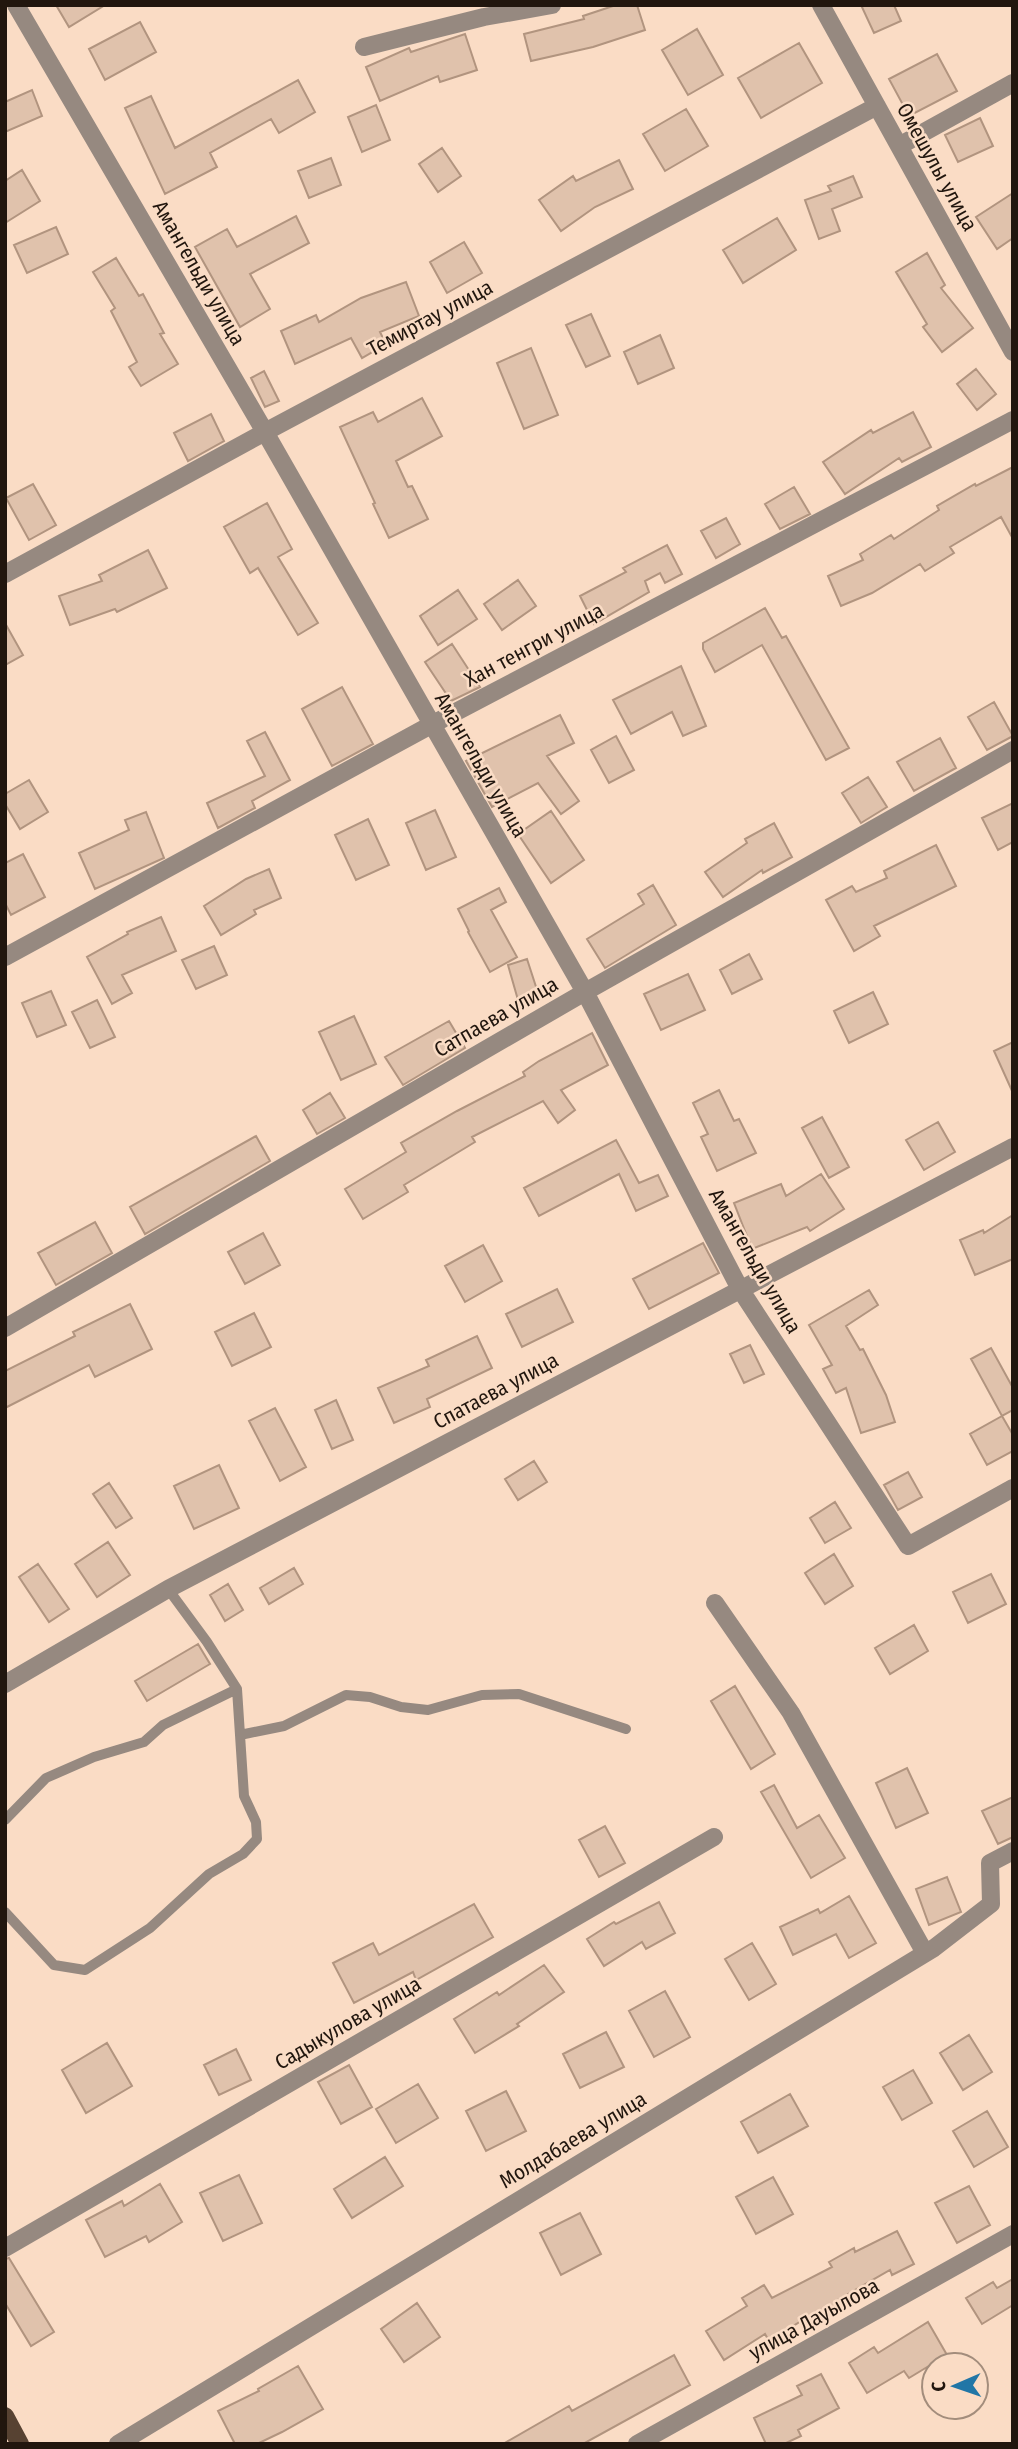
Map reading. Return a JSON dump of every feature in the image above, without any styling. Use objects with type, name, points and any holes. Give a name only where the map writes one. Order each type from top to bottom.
[{"type":"main road","points":[[5,2416],[20,2444]]},
{"type":"street","name":"Амангельди улица","points":[[16,5],[265,432],[585,992],[740,1289],[908,1546],[1013,1488]]},
{"type":"street","points":[[364,47],[484,18],[552,5]]},
{"type":"street","name":"Омешулы улица","points":[[821,5],[1013,352]]},
{"type":"street","points":[[899,146],[1013,83]]},
{"type":"street","name":"Темиртау улица","points":[[5,573],[877,106]]},
{"type":"street","name":"Хан тенгри улица","points":[[5,957],[431,725],[1013,420]]},
{"type":"street","name":"Сатпаева улица","points":[[5,1328],[585,992],[1013,750]]},
{"type":"street","name":"Спатаева улица","points":[[5,1684],[168,1589],[1013,1147]]},
{"type":"street","points":[[715,1604],[791,1713],[925,1953]]},
{"type":"street","name":"Садыкулова улица","points":[[5,2248],[714,1837]]},
{"type":"street","name":"Молдабаева улица","points":[[118,2444],[925,1953],[991,1904],[990,1863],[1013,1851]]},
{"type":"street","name":"улица Дауылова","points":[[637,2444],[1013,2234]]},
{"type":"lane","points":[[5,1912],[54,1965],[85,1970],[150,1928],[209,1874],[243,1854],[257,1839],[256,1822],[244,1796],[237,1689],[168,1589]]},
{"type":"lane","points":[[5,1820],[46,1778],[94,1757],[144,1742],[163,1725],[237,1689]]},
{"type":"lane","points":[[240,1735],[284,1726],[346,1695],[370,1696],[401,1707],[429,1710],[482,1695],[519,1694],[626,1729]]},
{"type":"building","points":[[56,5],[105,5],[69,27]]},
{"type":"building","points":[[616,5],[637,5],[645,30],[593,47],[531,61],[524,34],[584,19],[583,16]]},
{"type":"building","points":[[861,5],[894,5],[901,21],[874,33]]},
{"type":"building","points":[[140,22],[156,52],[105,80],[89,49]]},
{"type":"building","points":[[697,29],[723,75],[688,95],[662,50]]},
{"type":"building","points":[[465,34],[477,70],[440,82],[438,76],[380,101],[366,67],[409,48],[411,52]]},
{"type":"building","points":[[799,43],[822,83],[761,118],[738,78]]},
{"type":"building","points":[[937,54],[957,91],[909,116],[889,79]]},
{"type":"building","points":[[298,80],[315,112],[279,133],[271,119],[210,153],[217,167],[165,194],[125,108],[151,96],[175,148]]},
{"type":"building","points":[[32,90],[42,116],[5,132],[5,102]]},
{"type":"building","points":[[376,105],[390,140],[362,152],[348,117]]},
{"type":"building","points":[[686,109],[708,146],[665,171],[643,134]]},
{"type":"building","points":[[980,118],[993,146],[958,162],[945,135]]},
{"type":"building","points":[[442,148],[461,176],[438,192],[419,164]]},
{"type":"building","points":[[331,158],[341,185],[309,198],[298,171]]},
{"type":"building","points":[[619,160],[633,189],[595,207],[561,231],[539,200],[573,176],[576,181]]},
{"type":"building","points":[[22,170],[40,201],[5,223],[5,181]]},
{"type":"building","points":[[853,176],[862,197],[832,209],[840,231],[819,239],[805,200],[831,191],[828,186]]},
{"type":"building","points":[[1013,193],[1013,238],[997,249],[976,217]]},
{"type":"building","points":[[296,216],[309,243],[250,274],[270,309],[240,327],[195,247],[227,229],[237,247]]},
{"type":"building","points":[[777,218],[796,250],[743,283],[723,250]]},
{"type":"building","points":[[56,227],[68,254],[27,273],[14,245]]},
{"type":"building","points":[[464,242],[482,273],[447,293],[430,262]]},
{"type":"building","points":[[927,253],[945,285],[941,288],[973,328],[942,352],[923,327],[927,324],[896,272]]},
{"type":"building","points":[[116,258],[139,296],[143,294],[164,333],[160,334],[178,364],[141,386],[129,367],[137,362],[111,311],[115,308],[93,272]]},
{"type":"building","points":[[406,282],[419,316],[380,332],[386,344],[362,358],[351,338],[295,364],[281,331],[316,315],[319,322],[361,298]]},
{"type":"building","points":[[591,314],[610,356],[586,367],[566,325]]},
{"type":"building","points":[[660,335],[674,368],[638,384],[624,352]]},
{"type":"building","points":[[531,348],[558,415],[524,429],[497,363]]},
{"type":"building","points":[[976,369],[996,394],[977,410],[957,384]]},
{"type":"building","points":[[264,371],[279,401],[265,407],[251,378]]},
{"type":"building","points":[[422,398],[442,436],[396,461],[428,519],[389,538],[340,427],[373,412],[378,422]]},
{"type":"building","points":[[913,412],[931,447],[902,462],[899,458],[845,494],[823,462],[871,430],[873,433]]},
{"type":"building","points":[[211,414],[224,441],[188,461],[174,433]]},
{"type":"building","points":[[1013,467],[1013,539],[1001,517],[950,547],[954,553],[925,571],[920,564],[872,593],[841,606],[828,576],[863,560],[860,554],[891,535],[894,539],[939,510],[937,506],[975,484],[976,486]]},
{"type":"building","points":[[33,484],[56,525],[29,540],[6,498]]},
{"type":"building","points":[[794,487],[810,514],[780,529],[765,504]]},
{"type":"building","points":[[267,503],[292,549],[278,557],[318,623],[298,635],[258,568],[250,573],[224,527]]},
{"type":"building","points":[[726,518],[740,544],[716,558],[701,531]]},
{"type":"building","points":[[667,545],[682,574],[665,583],[660,573],[645,581],[649,592],[594,624],[580,596],[626,572],[623,568]]},
{"type":"building","points":[[148,550],[167,588],[117,612],[115,609],[70,625],[59,596],[102,581],[99,575]]},
{"type":"building","points":[[518,580],[536,606],[502,630],[484,604]]},
{"type":"building","points":[[458,590],[477,619],[438,645],[420,616]]},
{"type":"building","points":[[765,608],[782,638],[786,636],[849,748],[826,760],[762,645],[715,672],[703,649],[703,643]]},
{"type":"building","points":[[5,623],[23,655],[5,665]]},
{"type":"building","points":[[452,644],[480,687],[451,701],[425,662]]},
{"type":"building","points":[[681,666],[706,726],[683,736],[672,712],[631,734],[613,700]]},
{"type":"building","points":[[342,687],[373,744],[332,766],[302,709]]},
{"type":"building","points":[[994,702],[1013,736],[987,750],[968,717]]},
{"type":"building","points":[[560,715],[574,743],[547,756],[579,801],[561,814],[538,783],[492,807],[466,761]]},
{"type":"building","points":[[265,732],[290,780],[252,801],[255,808],[218,828],[207,803],[265,776],[247,741]]},
{"type":"building","points":[[616,736],[634,770],[609,783],[591,750]]},
{"type":"building","points":[[940,738],[956,768],[914,791],[897,762]]},
{"type":"building","points":[[868,777],[887,807],[861,823],[842,793]]},
{"type":"building","points":[[29,780],[48,812],[20,829],[5,804],[5,794]]},
{"type":"building","points":[[1013,803],[1013,842],[998,850],[982,818]]},
{"type":"building","points":[[435,810],[456,857],[426,870],[406,823]]},
{"type":"building","points":[[551,811],[584,860],[551,883],[518,834]]},
{"type":"building","points":[[146,812],[164,858],[95,889],[79,853],[129,830],[125,820]]},
{"type":"building","points":[[368,819],[389,865],[356,880],[335,835]]},
{"type":"building","points":[[774,823],[792,857],[763,873],[762,870],[723,897],[705,872],[747,843],[745,839]]},
{"type":"building","points":[[936,845],[956,886],[874,926],[880,936],[854,951],[826,900],[852,886],[856,892],[887,878],[884,871]]},
{"type":"building","points":[[23,854],[45,897],[11,915],[5,903],[5,863]]},
{"type":"building","points":[[269,869],[281,898],[254,910],[256,914],[221,935],[204,906],[246,879]]},
{"type":"building","points":[[653,885],[676,925],[605,968],[587,939],[644,904],[638,894]]},
{"type":"building","points":[[499,888],[506,902],[491,910],[517,957],[490,972],[458,909]]},
{"type":"building","points":[[161,917],[176,951],[122,975],[132,993],[112,1004],[87,957],[128,934],[127,932]]},
{"type":"building","points":[[214,946],[227,975],[196,989],[182,960]]},
{"type":"building","points":[[749,954],[762,979],[732,994],[720,970]]},
{"type":"building","points":[[527,959],[538,993],[518,1000],[508,965]]},
{"type":"building","points":[[688,974],[705,1010],[661,1030],[644,994]]},
{"type":"building","points":[[51,991],[66,1025],[37,1037],[22,1003]]},
{"type":"building","points":[[873,992],[888,1024],[849,1043],[834,1011]]},
{"type":"building","points":[[97,1000],[115,1037],[90,1048],[72,1012]]},
{"type":"building","points":[[354,1016],[376,1064],[341,1080],[319,1032]]},
{"type":"building","points":[[449,1021],[465,1048],[403,1085],[385,1057]]},
{"type":"building","points":[[592,1033],[608,1065],[561,1090],[575,1110],[558,1123],[543,1101],[472,1137],[475,1142],[404,1185],[408,1192],[363,1219],[345,1189],[406,1152],[401,1143],[525,1076],[523,1072],[539,1061]]},
{"type":"building","points":[[1013,1042],[1013,1093],[994,1051]]},
{"type":"building","points":[[719,1090],[734,1121],[739,1119],[756,1153],[717,1171],[701,1137],[708,1134],[693,1103]]},
{"type":"building","points":[[330,1093],[345,1118],[317,1134],[303,1110]]},
{"type":"building","points":[[822,1117],[849,1167],[829,1178],[802,1128]]},
{"type":"building","points":[[938,1122],[955,1152],[924,1170],[906,1140]]},
{"type":"building","points":[[256,1136],[270,1161],[145,1234],[130,1207]]},
{"type":"building","points":[[616,1140],[639,1183],[658,1175],[668,1196],[636,1211],[619,1174],[539,1216],[524,1188]]},
{"type":"building","points":[[821,1174],[844,1209],[810,1231],[807,1227],[752,1249],[734,1203],[781,1184],[786,1196]]},
{"type":"building","points":[[1013,1215],[1013,1259],[975,1275],[960,1240],[983,1230],[984,1233]]},
{"type":"building","points":[[95,1222],[112,1253],[56,1285],[38,1253]]},
{"type":"building","points":[[263,1233],[280,1265],[245,1284],[228,1252]]},
{"type":"building","points":[[703,1243],[719,1273],[649,1309],[633,1279]]},
{"type":"building","points":[[483,1245],[502,1281],[465,1302],[445,1266]]},
{"type":"building","points":[[557,1289],[573,1322],[522,1347],[506,1314]]},
{"type":"building","points":[[869,1290],[878,1305],[846,1326],[860,1350],[863,1349],[886,1395],[895,1422],[861,1433],[846,1388],[836,1393],[823,1369],[832,1365],[809,1325]]},
{"type":"building","points":[[130,1304],[152,1349],[95,1377],[89,1365],[5,1408],[5,1371],[75,1336],[73,1332]]},
{"type":"building","points":[[254,1313],[271,1347],[232,1366],[215,1332]]},
{"type":"building","points":[[477,1336],[492,1368],[427,1399],[430,1407],[394,1423],[378,1388],[429,1366],[426,1360]]},
{"type":"building","points":[[750,1345],[764,1374],[744,1383],[730,1354]]},
{"type":"building","points":[[991,1348],[1013,1388],[1013,1410],[1002,1416],[971,1359]]},
{"type":"building","points":[[336,1400],[353,1440],[332,1449],[315,1410]]},
{"type":"building","points":[[275,1408],[306,1467],[280,1481],[249,1421]]},
{"type":"building","points":[[1002,1416],[1013,1435],[1013,1451],[987,1465],[970,1434]]},
{"type":"building","points":[[534,1461],[547,1482],[518,1500],[505,1479]]},
{"type":"building","points":[[219,1465],[239,1508],[194,1529],[174,1486]]},
{"type":"building","points":[[908,1472],[922,1497],[898,1510],[884,1485]]},
{"type":"building","points":[[109,1483],[132,1518],[116,1528],[93,1494]]},
{"type":"building","points":[[835,1502],[851,1528],[825,1543],[810,1518]]},
{"type":"building","points":[[108,1542],[130,1575],[97,1597],[75,1564]]},
{"type":"building","points":[[834,1554],[853,1586],[825,1604],[805,1573]]},
{"type":"building","points":[[38,1564],[69,1609],[49,1622],[19,1577]]},
{"type":"building","points":[[294,1568],[303,1584],[269,1604],[260,1588]]},
{"type":"building","points":[[991,1574],[1006,1604],[968,1623],[953,1592]]},
{"type":"building","points":[[228,1584],[243,1610],[225,1621],[210,1595]]},
{"type":"building","points":[[914,1625],[928,1651],[890,1674],[875,1648]]},
{"type":"building","points":[[198,1644],[210,1664],[147,1701],[135,1681]]},
{"type":"building","points":[[735,1686],[775,1754],[751,1769],[711,1701]]},
{"type":"building","points":[[907,1768],[928,1813],[896,1828],[876,1783]]},
{"type":"building","points":[[774,1785],[797,1828],[819,1815],[845,1858],[811,1878],[761,1792]]},
{"type":"building","points":[[1013,1797],[1013,1837],[998,1844],[982,1811]]},
{"type":"building","points":[[605,1826],[625,1863],[599,1877],[579,1840]]},
{"type":"building","points":[[947,1877],[961,1912],[929,1925],[916,1889]]},
{"type":"building","points":[[849,1896],[876,1943],[849,1958],[836,1934],[793,1955],[780,1927],[818,1909],[820,1913]]},
{"type":"building","points":[[659,1902],[675,1933],[646,1949],[642,1942],[604,1966],[587,1939],[614,1922],[616,1924]]},
{"type":"building","points":[[474,1904],[493,1937],[416,1980],[413,1972],[354,2003],[333,1963],[373,1943],[379,1955]]},
{"type":"building","points":[[752,1943],[776,1984],[749,2000],[725,1959]]},
{"type":"building","points":[[544,1965],[564,1992],[517,2024],[519,2026],[475,2053],[454,2019],[497,1992],[499,1995]]},
{"type":"building","points":[[665,1991],[690,2037],[654,2057],[629,2011]]},
{"type":"building","points":[[606,2032],[624,2067],[580,2088],[563,2054]]},
{"type":"building","points":[[969,2035],[992,2072],[963,2090],[940,2053]]},
{"type":"building","points":[[107,2043],[132,2086],[86,2113],[62,2070]]},
{"type":"building","points":[[236,2049],[251,2080],[219,2095],[204,2065]]},
{"type":"building","points":[[349,2065],[372,2107],[341,2124],[318,2082]]},
{"type":"building","points":[[913,2070],[932,2103],[902,2120],[883,2087]]},
{"type":"building","points":[[418,2084],[438,2118],[396,2143],[376,2109]]},
{"type":"building","points":[[506,2091],[526,2131],[486,2151],[466,2111]]},
{"type":"building","points":[[790,2094],[808,2126],[758,2153],[741,2122]]},
{"type":"building","points":[[987,2111],[1008,2147],[974,2167],[953,2131]]},
{"type":"building","points":[[385,2157],[403,2186],[352,2218],[334,2189]]},
{"type":"building","points":[[239,2175],[262,2223],[223,2241],[200,2193]]},
{"type":"building","points":[[773,2177],[793,2214],[756,2234],[736,2197]]},
{"type":"building","points":[[160,2184],[182,2222],[149,2242],[146,2236],[105,2257],[86,2220],[122,2201],[124,2206]]},
{"type":"building","points":[[969,2186],[990,2225],[957,2243],[935,2203]]},
{"type":"building","points":[[580,2213],[601,2254],[561,2275],[540,2233]]},
{"type":"building","points":[[897,2231],[914,2264],[892,2275],[890,2270],[834,2302],[837,2307],[808,2322],[806,2318],[769,2341],[765,2334],[724,2360],[706,2331],[747,2306],[742,2298],[764,2285],[772,2298],[832,2267],[829,2262],[854,2248],[855,2252]]},
{"type":"building","points":[[9,2258],[54,2332],[31,2346],[5,2303],[5,2259]]},
{"type":"building","points":[[1013,2279],[1013,2305],[982,2324],[966,2298],[993,2282],[997,2288]]},
{"type":"building","points":[[417,2303],[440,2337],[404,2362],[381,2329]]},
{"type":"building","points":[[928,2322],[945,2351],[920,2351],[920,2371],[909,2378],[904,2371],[867,2393],[849,2363],[874,2347],[878,2353]]},
{"type":"building","points":[[674,2355],[690,2385],[583,2444],[503,2444],[569,2406],[572,2411]]},
{"type":"building","points":[[298,2366],[323,2409],[257,2444],[235,2444],[218,2411],[259,2391],[258,2389]]},
{"type":"building","points":[[821,2374],[839,2408],[798,2430],[801,2436],[784,2444],[766,2444],[754,2418],[802,2395],[797,2386]]}]
